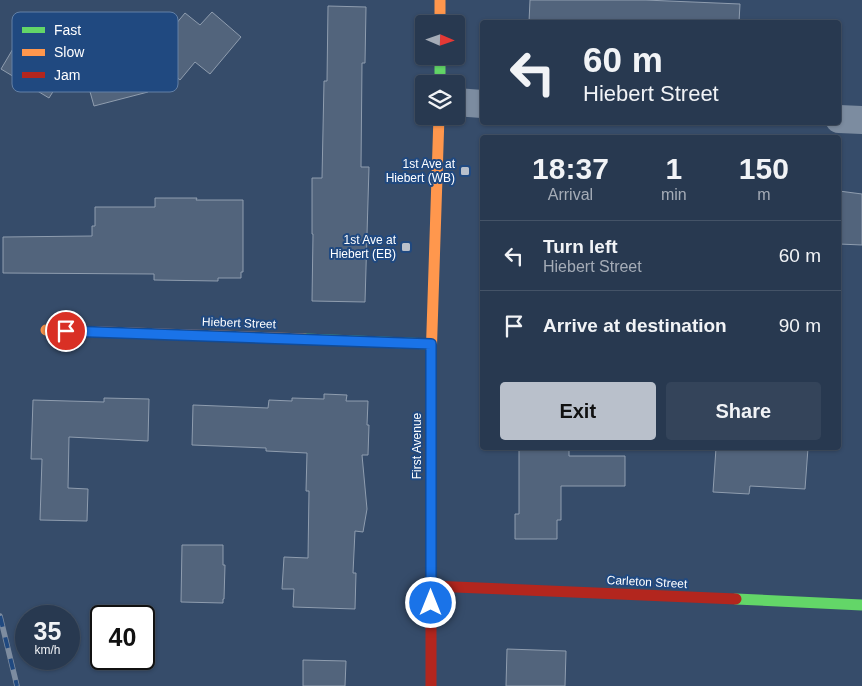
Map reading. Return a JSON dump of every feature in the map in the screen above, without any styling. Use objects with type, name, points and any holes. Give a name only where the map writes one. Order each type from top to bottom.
[{"type":"street","points":[[440,0],[440,15]]},
{"type":"street","points":[[465,103],[480,104]]},
{"type":"street","points":[[841,119],[862,120]]},
{"type":"street","name":"First Avenue","points":[[431,686],[431,344],[439,125]]},
{"type":"street","name":"Hiebert Street","points":[[46,330],[431,344]]},
{"type":"street","name":"Carleton Street","points":[[431,586],[862,605]]},
{"type":"building","points":[[530,0],[645,0],[740,4],[739,20],[529,20]]},
{"type":"building","points":[[328,6],[366,7],[365,63],[362,63],[361,167],[369,167],[365,302],[312,301],[312,178],[322,178],[324,81],[327,81]]},
{"type":"building","points":[[212,12],[241,37],[210,74],[195,62],[180,80],[178,78],[178,21],[185,13],[200,25]]},
{"type":"building","points":[[12,50],[12,76],[1,69]]},
{"type":"building","points":[[39,92],[53,92],[49,98]]},
{"type":"building","points":[[90,92],[148,92],[94,106]]},
{"type":"building","points":[[841,191],[862,194],[862,245],[841,244]]},
{"type":"building","points":[[155,198],[243,200],[243,272],[241,272],[241,278],[218,278],[218,281],[154,280],[154,274],[3,273],[3,237],[92,236],[92,226],[95,226],[95,207],[155,207]]},
{"type":"building","points":[[324,394],[347,395],[346,401],[368,401],[368,455],[362,455],[367,509],[363,532],[355,531],[353,573],[356,573],[355,609],[293,607],[294,589],[282,589],[284,557],[308,558],[309,491],[306,491],[307,453],[266,451],[266,448],[192,445],[193,405],[268,408],[269,400],[292,401],[292,398],[324,399]]},
{"type":"building","points":[[104,398],[149,399],[148,441],[69,437],[68,488],[88,489],[87,521],[40,520],[42,459],[31,459],[33,400],[104,402]]},
{"type":"building","points":[[519,450],[569,450],[569,456],[625,456],[625,486],[561,486],[561,520],[557,520],[557,539],[515,539],[515,514],[519,514]]},
{"type":"building","points":[[716,450],[808,450],[805,489],[750,486],[749,494],[713,492]]},
{"type":"building","points":[[182,545],[223,545],[223,565],[225,565],[223,603],[181,602]]},
{"type":"building","points":[[507,649],[566,651],[565,686],[506,686]]},
{"type":"building","points":[[303,660],[346,661],[345,686],[303,686]]},
{"type":"railway","points":[[0,616],[17,686]]},
{"type":"traffic: fast","points":[[440,65],[440,75]]},
{"type":"traffic: fast","points":[[305,339],[431,344]]},
{"type":"traffic: fast","points":[[736,599],[862,605]]},
{"type":"traffic: slow","points":[[440,0],[440,15]]},
{"type":"traffic: slow","points":[[431,361],[439,125]]},
{"type":"traffic: slow","points":[[46,330],[305,339]]},
{"type":"traffic: jam","points":[[431,361],[431,686]]},
{"type":"traffic: jam","points":[[431,586],[736,599]]},
{"type":"place","name":"1st Ave at Hiebert (WB)","points":[[465,171]]},
{"type":"place","name":"1st Ave at Hiebert (EB)","points":[[406,247]]},
{"type":"route","points":[[66,331],[431,344],[431,603]]}]
